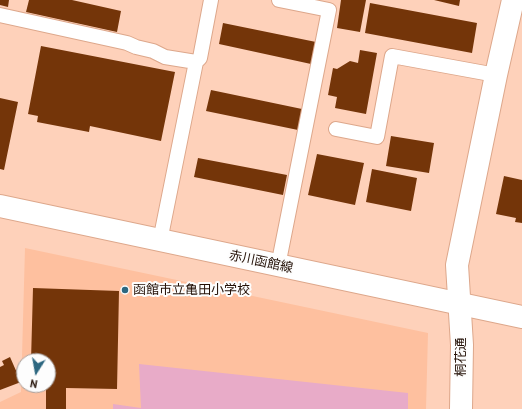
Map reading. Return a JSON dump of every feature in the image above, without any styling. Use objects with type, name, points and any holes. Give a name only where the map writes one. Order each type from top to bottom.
[{"type":"main road","name":"桐花通","points":[[461,409],[462,345],[457,266],[513,0]]},
{"type":"main road","name":"赤川函館線","points":[[0,206],[459,305],[522,317]]},
{"type":"lane","points":[[160,241],[196,62],[200,58],[211,0]]},
{"type":"lane","points":[[278,266],[329,10],[279,0]]},
{"type":"lane","points":[[0,15],[127,43],[136,47],[154,51],[166,57],[196,62]]},
{"type":"lane","points":[[336,129],[377,137],[392,56],[496,75]]},
{"type":"shaded area","name":"函館市立亀田小学校","points":[[25,248],[428,333],[426,409],[0,409],[0,402],[19,393],[56,393],[56,353],[22,353]]},
{"type":"shaded area","points":[[139,364],[408,393],[408,409],[113,409],[113,404],[141,408]]},
{"type":"building","points":[[0,0],[9,0],[8,7],[0,5]]},
{"type":"building","points":[[29,0],[72,0],[121,11],[117,32],[26,12]]},
{"type":"building","points":[[341,0],[366,0],[360,32],[337,28]]},
{"type":"building","points":[[434,0],[460,0],[459,6]]},
{"type":"building","points":[[370,3],[477,23],[472,53],[365,33]]},
{"type":"building","points":[[223,23],[316,42],[311,64],[219,44]]},
{"type":"building","points":[[41,46],[175,72],[161,141],[90,126],[89,132],[37,122],[38,116],[28,114]]},
{"type":"building","points":[[360,50],[377,53],[366,114],[335,108],[337,97],[328,95],[333,68],[337,69],[350,61],[358,63]]},
{"type":"building","points":[[211,90],[302,109],[298,130],[206,111]]},
{"type":"building","points":[[0,98],[18,102],[4,170],[0,169]]},
{"type":"building","points":[[391,136],[434,143],[429,173],[386,166]]},
{"type":"building","points":[[317,154],[364,163],[355,205],[308,195]]},
{"type":"building","points":[[198,158],[287,175],[283,195],[194,177]]},
{"type":"building","points":[[372,169],[417,178],[411,211],[366,202]]},
{"type":"building","points":[[504,176],[522,180],[522,223],[515,222],[516,218],[496,214]]},
{"type":"building","points":[[33,288],[119,291],[117,389],[66,388],[66,409],[46,409],[46,393],[56,393],[56,353],[31,353]]},
{"type":"building","points":[[10,357],[16,371],[16,384],[0,390],[0,367],[4,365],[2,361]]},
{"type":"place","name":"函館市立亀田小学校","points":[[125,290]]}]
